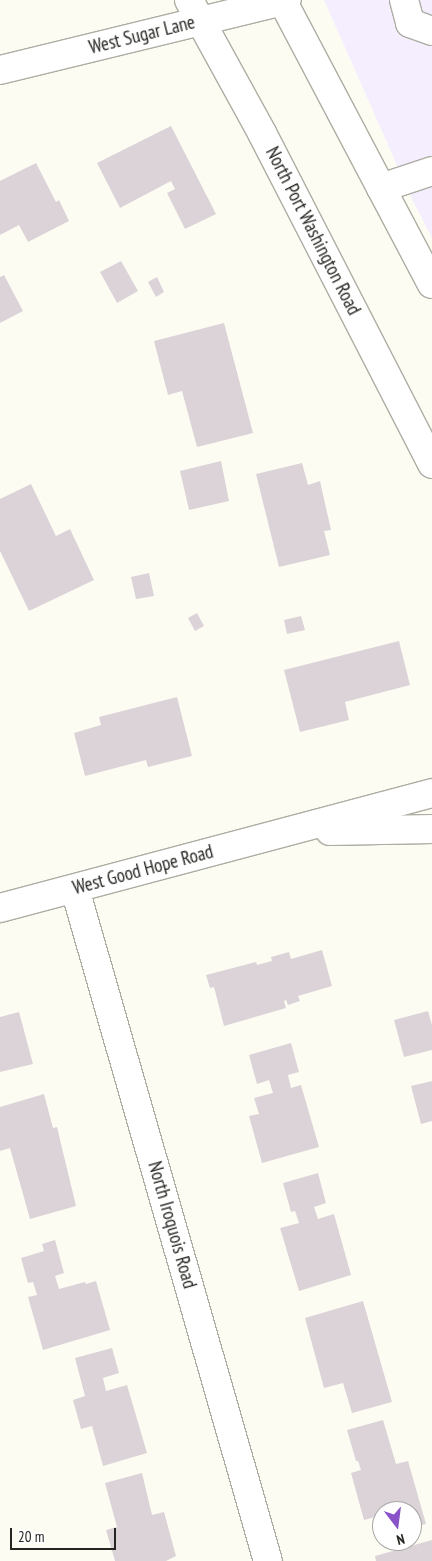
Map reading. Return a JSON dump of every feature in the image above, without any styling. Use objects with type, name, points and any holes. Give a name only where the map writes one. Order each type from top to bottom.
[{"type":"street","points":[[404,0],[410,23],[432,31]]},
{"type":"street","points":[[284,1],[432,284]]},
{"type":"street","name":"West Sugar Lane","points":[[0,70],[195,10],[284,1]]},
{"type":"street","name":"North Port Washington Road","points":[[195,10],[262,133],[432,464]]},
{"type":"street","points":[[381,188],[432,171]]},
{"type":"street","name":"West Good Hope Road","points":[[0,908],[432,793]]},
{"type":"street","name":"West Good Hope Road","points":[[286,832],[432,829]]},
{"type":"street","name":"North Iroquois Road","points":[[75,889],[268,1561]]},
{"type":"shaded area","points":[[324,0],[432,0],[432,238],[412,199]]},
{"type":"building","points":[[171,126],[216,214],[185,229],[167,193],[175,189],[171,181],[120,208],[97,163]]},
{"type":"building","points":[[36,163],[56,202],[59,200],[69,221],[28,242],[19,225],[0,235],[0,181]]},
{"type":"building","points":[[121,261],[138,291],[117,303],[100,272]]},
{"type":"building","points":[[4,275],[23,311],[0,323],[0,277]]},
{"type":"building","points":[[157,277],[164,292],[156,297],[148,282]]},
{"type":"building","points":[[224,323],[253,433],[197,447],[182,391],[168,395],[154,341]]},
{"type":"building","points":[[221,461],[229,501],[189,510],[180,471]]},
{"type":"building","points":[[302,463],[308,485],[320,481],[331,530],[324,531],[330,555],[279,567],[256,474]]},
{"type":"building","points":[[31,484],[56,536],[70,529],[94,580],[29,611],[0,551],[0,499]]},
{"type":"building","points":[[149,573],[154,596],[136,599],[131,577]]},
{"type":"building","points":[[197,613],[204,626],[195,631],[188,618]]},
{"type":"building","points":[[301,616],[305,630],[287,634],[284,620]]},
{"type":"building","points":[[399,641],[410,685],[345,702],[349,720],[300,732],[284,670]]},
{"type":"building","points":[[177,697],[192,756],[148,767],[146,760],[85,776],[74,733],[101,725],[99,717]]},
{"type":"building","points":[[322,950],[332,986],[298,996],[300,1001],[288,1005],[286,1000],[284,1001],[286,1008],[224,1026],[214,987],[210,988],[206,975],[256,962],[257,965],[272,961],[271,957],[289,952],[291,959]]},
{"type":"building","points":[[428,1011],[432,1025],[432,1050],[404,1057],[394,1020]]},
{"type":"building","points":[[19,1012],[33,1064],[0,1072],[0,1017]]},
{"type":"building","points":[[291,1043],[299,1072],[288,1075],[291,1088],[301,1085],[319,1147],[262,1163],[249,1116],[259,1114],[254,1098],[273,1093],[269,1080],[257,1084],[249,1055]]},
{"type":"building","points":[[432,1081],[432,1121],[421,1124],[411,1086]]},
{"type":"building","points":[[44,1094],[53,1128],[57,1127],[76,1206],[30,1219],[10,1148],[0,1151],[0,1107]]},
{"type":"building","points":[[318,1173],[326,1203],[314,1207],[318,1219],[334,1214],[351,1275],[299,1291],[280,1228],[299,1223],[295,1211],[291,1212],[283,1183]]},
{"type":"building","points":[[55,1240],[64,1273],[55,1276],[59,1289],[96,1281],[110,1330],[43,1350],[28,1297],[37,1295],[33,1282],[28,1283],[21,1258],[44,1251],[42,1244]]},
{"type":"building","points":[[363,1301],[392,1402],[352,1413],[343,1383],[324,1388],[305,1318]]},
{"type":"building","points":[[112,1348],[119,1373],[103,1378],[106,1391],[127,1385],[147,1453],[103,1466],[92,1426],[81,1429],[73,1400],[85,1396],[75,1358]]},
{"type":"building","points":[[383,1420],[396,1464],[408,1461],[419,1501],[372,1501],[372,1518],[364,1520],[351,1473],[361,1470],[358,1461],[356,1461],[347,1430]]},
{"type":"building","points":[[142,1473],[152,1515],[164,1512],[176,1556],[166,1561],[115,1561],[106,1530],[117,1527],[105,1483]]},
{"type":"building","points":[[422,1510],[426,1524],[422,1525]]},
{"type":"building","points":[[432,1540],[432,1561],[376,1561],[375,1556],[393,1551],[422,1551],[422,1543]]}]
